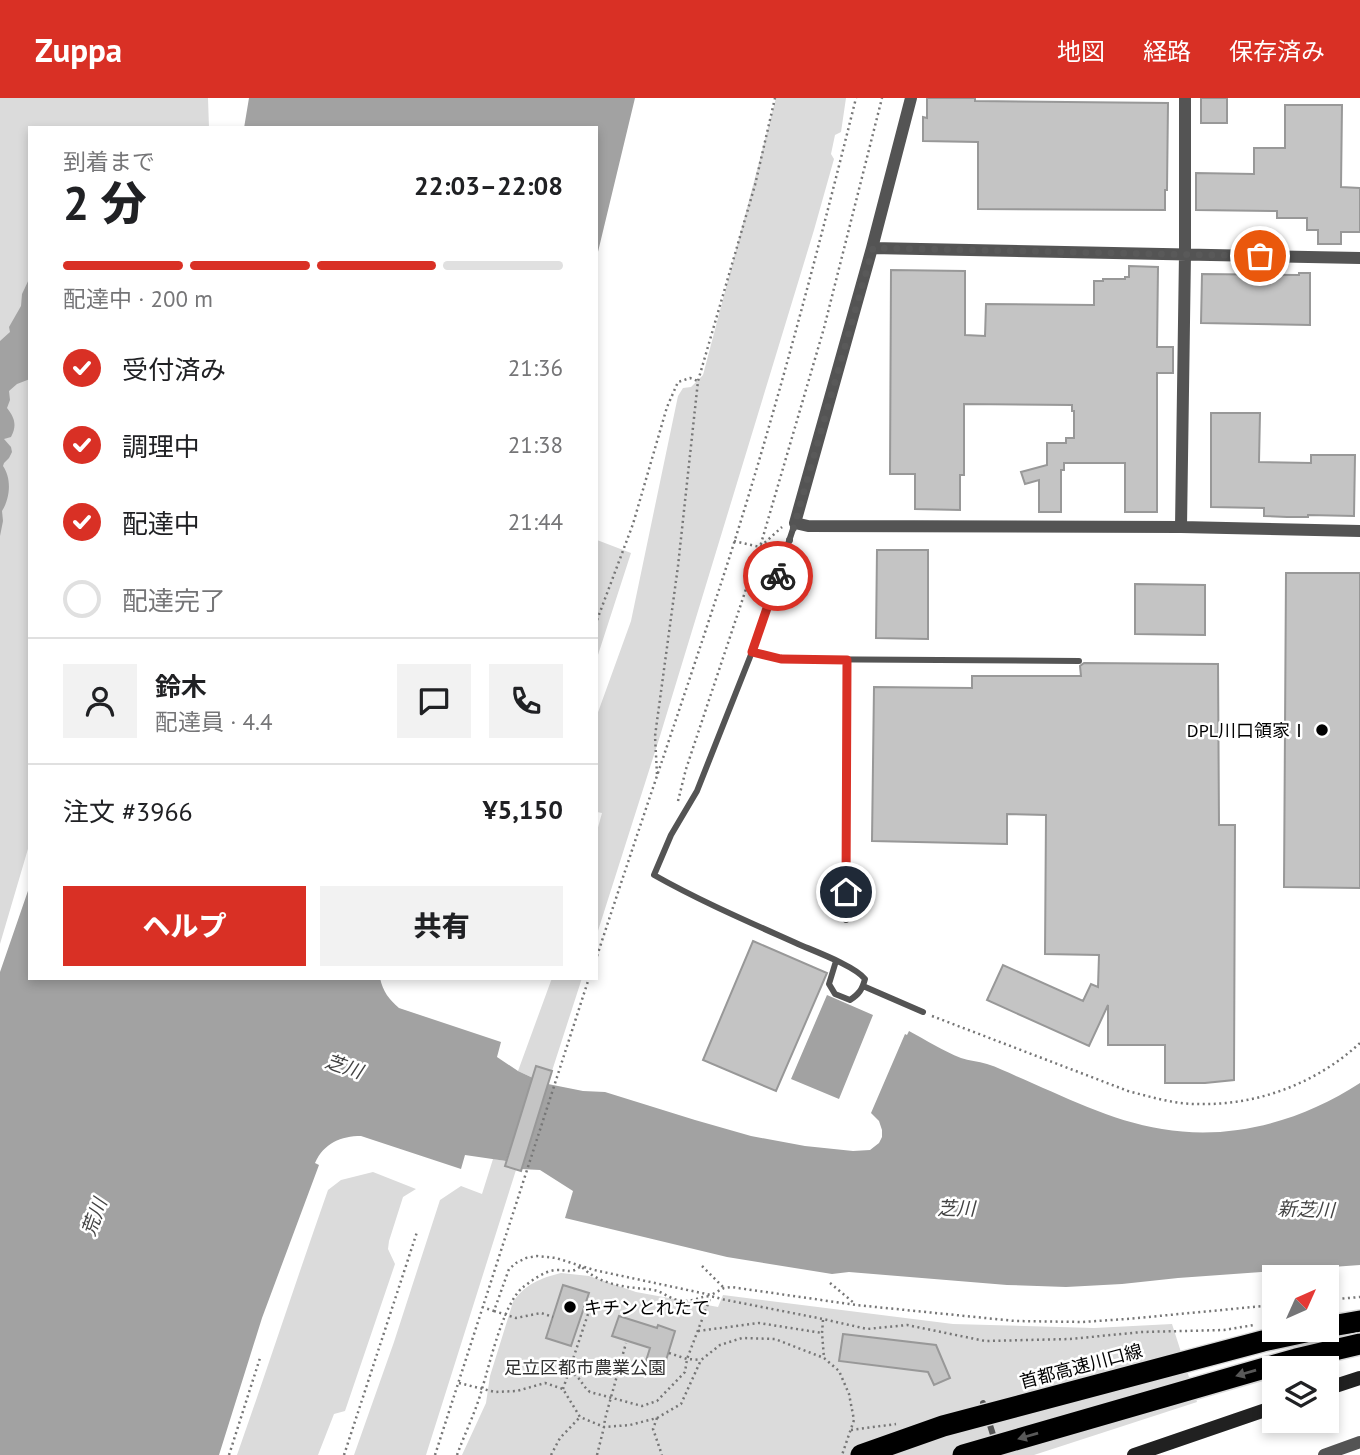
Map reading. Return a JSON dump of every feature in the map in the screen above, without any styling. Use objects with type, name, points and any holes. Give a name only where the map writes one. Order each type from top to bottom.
[{"type":"highway","points":[[1339,1325],[1360,1321]]},
{"type":"highway","name":"首都高速川口線","points":[[861,1455],[943,1426],[1262,1332]]},
{"type":"highway","points":[[901,1455],[964,1434],[1185,1373],[1262,1332]]},
{"type":"highway","points":[[963,1455],[1296,1359],[1360,1344]]},
{"type":"street","points":[[911,98],[873,248],[790,523],[808,526],[1181,527],[1360,531]]},
{"type":"street","points":[[1181,527],[1185,98]]},
{"type":"street","points":[[873,248],[1360,258]]},
{"type":"street","points":[[1339,1385],[1360,1378]]},
{"type":"street","points":[[1134,1455],[1262,1411]]},
{"type":"street","points":[[1324,1455],[1360,1442]]},
{"type":"lane","points":[[790,523],[752,652],[697,791],[671,835],[654,875],[703,901],[836,961],[861,973],[865,979],[863,986],[859,994],[850,1000],[835,993],[829,984],[836,961]]},
{"type":"lane","points":[[752,652],[781,659],[1079,661]]},
{"type":"lane","points":[[846,920],[847,660]]},
{"type":"lane","points":[[863,986],[923,1012]]},
{"type":"lane","points":[[970,1455],[989,1450],[995,1441],[982,1403]]},
{"type":"path","points":[[657,777],[655,736],[678,566],[698,381],[755,185],[775,98]]},
{"type":"path","points":[[598,953],[734,541],[785,369],[856,98]]},
{"type":"path","points":[[677,808],[685,769],[760,547],[824,328],[882,98]]},
{"type":"path","points":[[598,617],[633,524],[667,407],[678,382],[690,378],[698,381]]},
{"type":"path","points":[[760,547],[790,523]]},
{"type":"path","points":[[734,541],[760,547]]},
{"type":"path","points":[[435,1455],[588,980]]},
{"type":"path","points":[[923,1012],[1128,1091],[1162,1100],[1195,1104],[1248,1101],[1291,1087],[1342,1059],[1360,1043]]},
{"type":"path","points":[[344,1455],[416,1232]]},
{"type":"path","points":[[494,1311],[509,1269],[526,1258],[537,1256],[556,1258],[721,1299],[867,1329],[907,1325],[985,1340],[1070,1339],[1142,1332],[1262,1332]]},
{"type":"path","points":[[581,1266],[596,1278],[624,1287],[656,1290],[673,1299],[685,1301],[712,1295],[731,1287],[856,1305],[1015,1321],[1127,1320],[1262,1306]]},
{"type":"path","points":[[457,1455],[514,1296],[537,1277],[556,1270],[576,1270],[581,1266]]},
{"type":"path","points":[[702,1266],[724,1288]]},
{"type":"path","points":[[830,1283],[856,1305]]},
{"type":"path","points":[[569,1372],[578,1376],[590,1392],[642,1406],[657,1401],[685,1372],[687,1359],[712,1295]]},
{"type":"path","points":[[563,1389],[594,1296]]},
{"type":"path","points":[[1339,1299],[1360,1297]]},
{"type":"path","points":[[482,1307],[516,1318],[541,1313],[553,1317]]},
{"type":"path","points":[[823,1319],[824,1358]]},
{"type":"path","points":[[698,1331],[758,1323],[822,1333]]},
{"type":"path","points":[[459,1382],[482,1389],[508,1392],[545,1383],[563,1389],[580,1418],[604,1427],[630,1425],[657,1418],[681,1404],[701,1360],[720,1345],[742,1338],[775,1339],[824,1358],[839,1371],[849,1394],[854,1420],[842,1455]]},
{"type":"path","points":[[597,1455],[626,1343]]},
{"type":"path","points":[[669,1353],[701,1360]]},
{"type":"path","points":[[229,1455],[260,1359]]},
{"type":"path","points":[[551,1455],[560,1437],[580,1418]]},
{"type":"path","points":[[657,1418],[653,1429],[662,1455]]},
{"type":"green space","points":[[0,98],[208,98],[209,126],[28,126],[28,849],[0,944]]},
{"type":"green space","points":[[776,98],[846,98],[841,132],[835,135],[831,154],[834,159],[814,230],[598,931],[598,827],[602,813],[598,812],[598,712],[631,621],[678,396],[683,388],[691,387],[703,375]]},
{"type":"green space","points":[[598,540],[631,553],[598,655]]},
{"type":"green space","points":[[551,980],[581,980],[552,1071],[533,1078],[518,1071]]},
{"type":"green space","points":[[493,1159],[506,1161],[505,1166],[516,1170],[426,1455],[354,1455],[440,1200],[461,1186],[482,1194]]},
{"type":"green space","points":[[373,1172],[416,1189],[403,1197],[388,1249],[395,1264],[345,1411],[334,1414],[318,1455],[237,1455],[328,1190],[341,1180]]},
{"type":"green space","name":"足立区都市農業公園","points":[[561,1273],[589,1276],[636,1292],[718,1307],[723,1295],[953,1324],[1094,1328],[1172,1324],[1197,1402],[1034,1455],[462,1455],[486,1403],[490,1376],[513,1302],[534,1283]]},
{"type":"water","points":[[249,98],[635,98],[598,252],[598,126],[244,126]]},
{"type":"water","points":[[28,281],[28,380],[9,391],[7,408],[14,426],[11,437],[4,439],[12,452],[3,466],[9,488],[2,511],[0,536],[0,341],[10,332],[9,327],[21,306],[22,294]]},
{"type":"water","points":[[28,891],[28,980],[381,980],[387,995],[399,1008],[501,1042],[497,1057],[533,1078],[506,1161],[465,1155],[461,1169],[361,1136],[340,1139],[323,1150],[315,1163],[319,1165],[262,1318],[219,1455],[0,1455],[0,972]]},
{"type":"water","points":[[827,995],[873,1015],[839,1099],[791,1079]]},
{"type":"water","points":[[909,1031],[954,1055],[984,1063],[1106,1114],[1143,1125],[1188,1132],[1240,1130],[1265,1125],[1314,1108],[1360,1083],[1360,1265],[1262,1265],[1262,1272],[1066,1287],[849,1272],[832,1274],[727,1257],[565,1218],[573,1191],[540,1170],[521,1169],[548,1084],[605,1092],[751,1136],[805,1146],[870,1150],[882,1137],[879,1121],[871,1113],[905,1034]]},
{"type":"building","points":[[927,98],[1168,103],[1165,210],[978,209],[978,142],[923,141],[923,117],[927,118]]},
{"type":"building","points":[[1201,98],[1227,98],[1227,123],[1201,123]]},
{"type":"building","points":[[1285,105],[1342,105],[1341,187],[1360,188],[1360,232],[1341,232],[1341,244],[1318,244],[1318,230],[1307,230],[1307,218],[1277,218],[1277,211],[1196,210],[1196,173],[1254,174],[1254,148],[1285,148]]},
{"type":"building","points":[[1129,266],[1158,267],[1157,347],[1173,347],[1173,373],[1157,373],[1157,512],[1125,512],[1125,463],[1064,463],[1064,470],[1061,470],[1061,512],[1039,512],[1039,480],[1025,484],[1021,472],[1047,465],[1047,443],[1066,443],[1066,438],[1074,438],[1072,405],[964,404],[964,475],[960,475],[960,510],[915,509],[915,474],[890,474],[891,270],[965,271],[965,335],[985,336],[986,304],[1094,305],[1094,281],[1125,279],[1129,277]]},
{"type":"building","points":[[1310,273],[1310,325],[1201,323],[1202,274]]},
{"type":"building","points":[[1211,413],[1260,413],[1259,462],[1311,463],[1311,455],[1355,455],[1354,516],[1264,516],[1264,508],[1211,507]]},
{"type":"building","points":[[877,550],[928,550],[928,639],[876,638]]},
{"type":"building","name":"DPL川口領家Ⅰ","points":[[1286,573],[1360,573],[1360,888],[1284,887]]},
{"type":"building","points":[[1135,584],[1205,585],[1205,635],[1135,634]]},
{"type":"building","points":[[1084,663],[1218,664],[1219,825],[1235,825],[1234,1080],[1165,1083],[1165,1045],[1108,1045],[1108,1005],[1089,1046],[987,1000],[1003,965],[1083,1001],[1091,984],[1098,987],[1099,955],[1045,954],[1046,815],[1007,814],[1007,844],[872,841],[874,687],[972,688],[972,676],[1081,676],[1080,666]]},
{"type":"building","points":[[753,941],[827,973],[776,1091],[703,1060]]},
{"type":"building","points":[[536,1066],[552,1071],[521,1171],[505,1166]]},
{"type":"building","points":[[563,1285],[589,1293],[571,1346],[546,1338]]},
{"type":"building","points":[[619,1316],[675,1331],[663,1370],[645,1364],[650,1348],[612,1336]]},
{"type":"building","points":[[843,1334],[936,1345],[950,1378],[934,1385],[928,1372],[839,1361]]},
{"type":"way so far","points":[[778,576],[873,248],[1260,256]]},
{"type":"place","name":"DPL川口領家Ⅰ","points":[[1322,730]]},
{"type":"place","name":"キチンとれたて","points":[[570,1307]]},
{"type":"route","points":[[778,576],[752,652],[781,659],[847,660],[846,892]]},
{"type":"water label","name":"芝川","points":[[344,1066]]},
{"type":"water label","name":"芝川","points":[[956,1208]]},
{"type":"water label","name":"新芝川","points":[[1306,1209]]},
{"type":"water label","name":"荒川","points":[[94,1217]]}]
